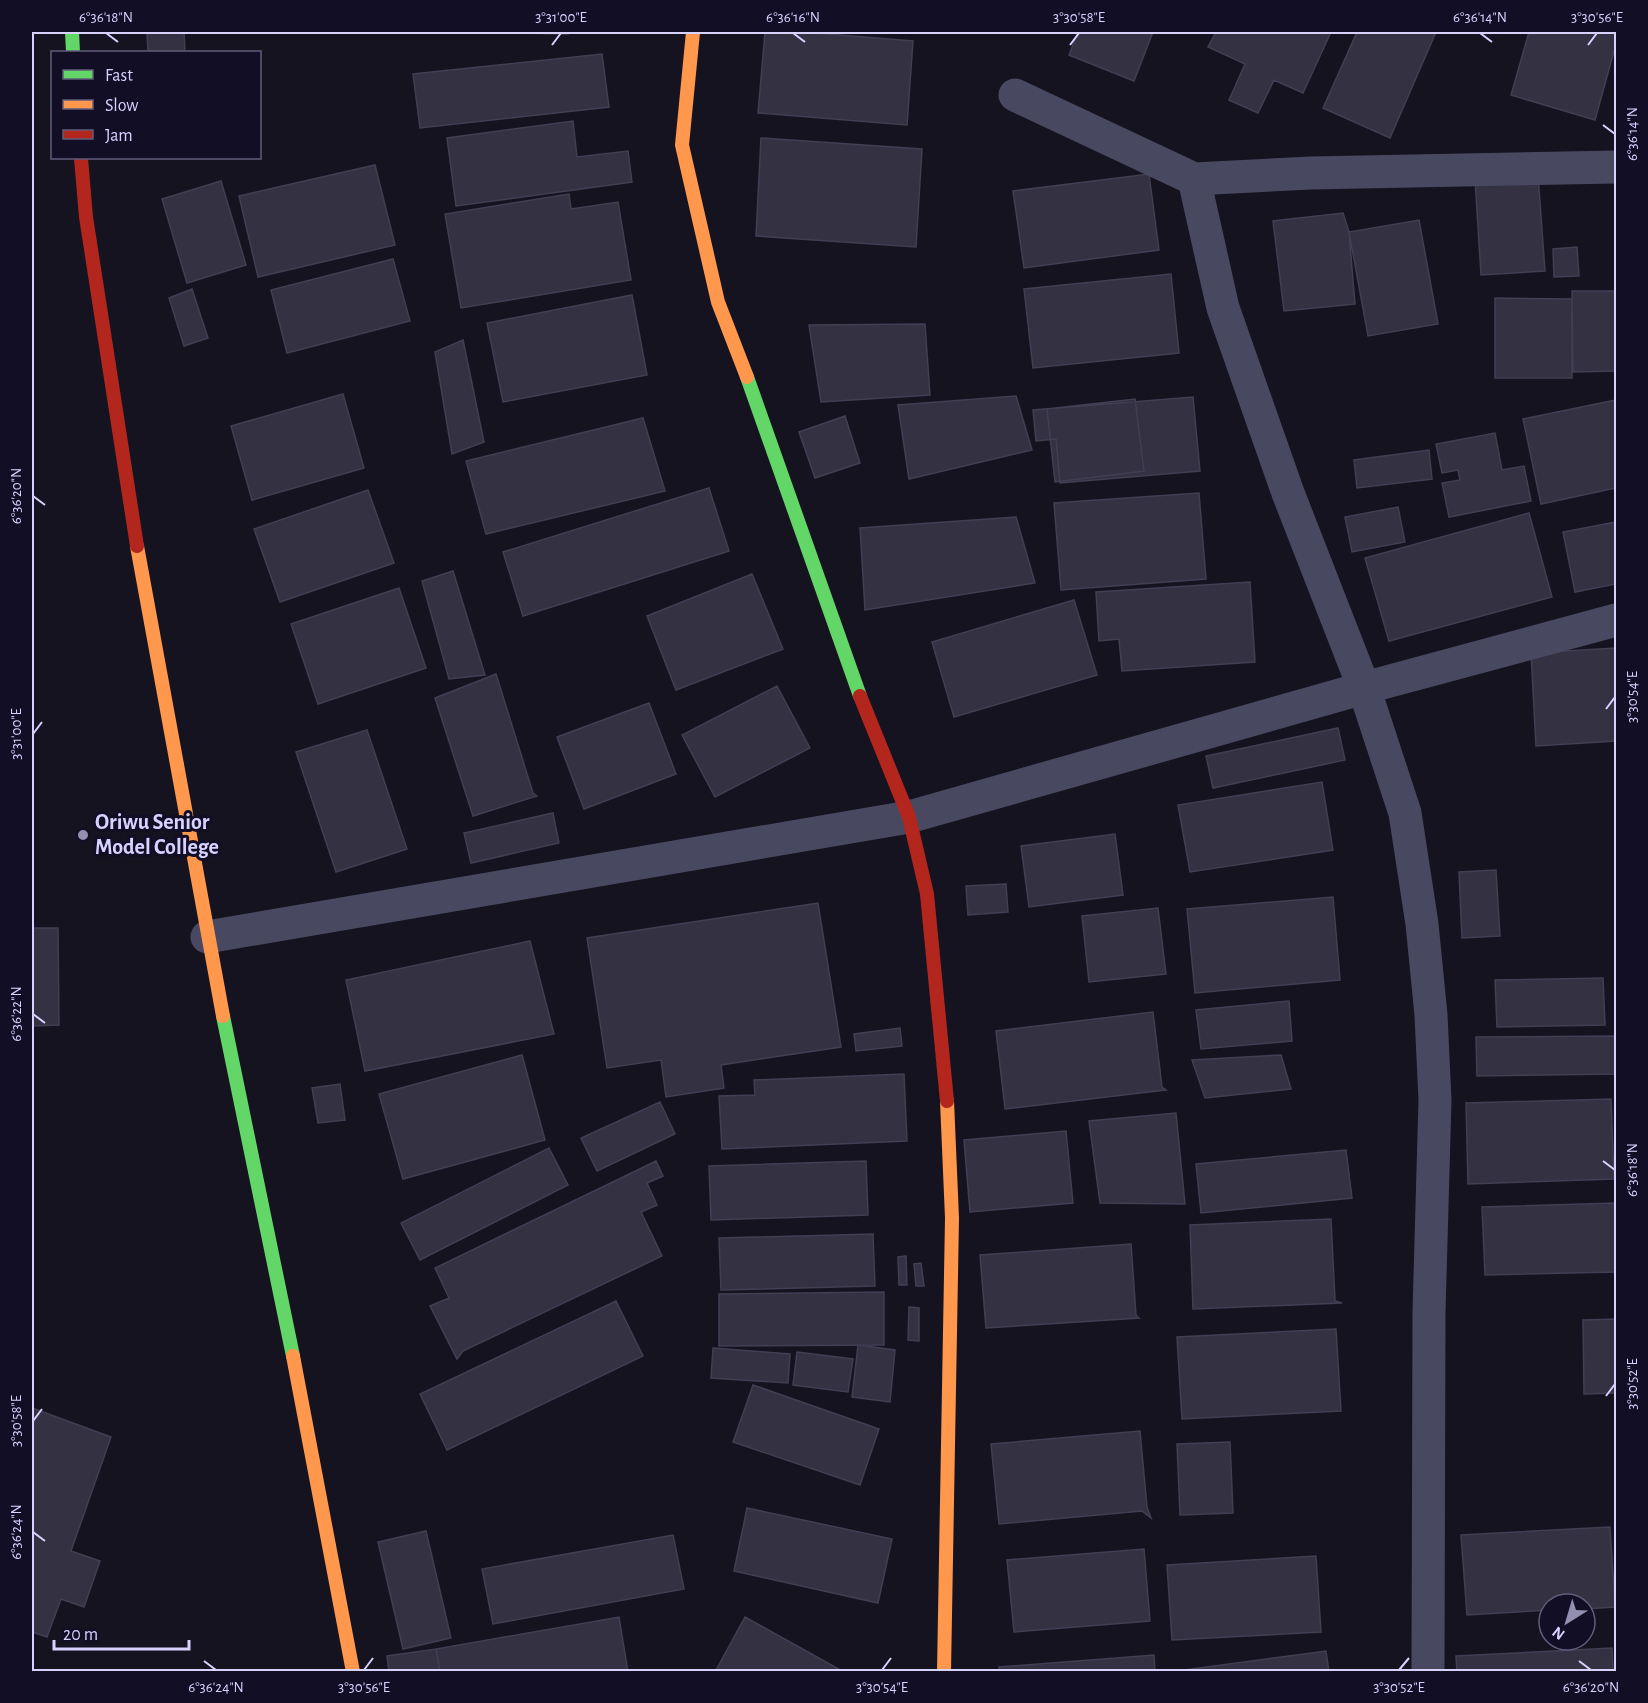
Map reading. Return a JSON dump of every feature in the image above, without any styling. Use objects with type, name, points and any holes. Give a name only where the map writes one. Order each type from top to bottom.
[{"type":"street","points":[[72,32],[73,51]]},
{"type":"street","points":[[693,32],[681,145],[718,302],[771,439],[870,725],[909,817],[927,894],[945,1057],[952,1207],[944,1671]]},
{"type":"street","points":[[1015,95],[1194,179],[1311,173],[1617,167]]},
{"type":"street","points":[[81,159],[86,217],[127,488],[207,937],[287,1326],[353,1671]]},
{"type":"street","points":[[1194,179],[1223,308],[1288,493],[1364,688],[1405,813],[1422,924],[1431,1015],[1435,1100],[1429,1312],[1428,1671]]},
{"type":"street","points":[[207,937],[909,817],[1364,688],[1617,620]]},
{"type":"building","points":[[147,32],[184,32],[185,51],[148,51]]},
{"type":"building","points":[[476,32],[568,32],[568,34]]},
{"type":"building","points":[[765,32],[803,32],[913,41],[907,125],[758,113]]},
{"type":"building","points":[[1078,32],[1153,32],[1134,81],[1069,55]]},
{"type":"building","points":[[1216,32],[1331,32],[1303,93],[1274,80],[1258,113],[1229,100],[1245,64],[1208,47]]},
{"type":"building","points":[[1357,32],[1436,32],[1390,138],[1323,108]]},
{"type":"building","points":[[1529,32],[1616,32],[1616,44],[1595,120],[1511,95]]},
{"type":"building","points":[[602,54],[609,107],[420,128],[413,74]]},
{"type":"building","points":[[573,121],[577,157],[628,151],[632,182],[456,206],[447,138]]},
{"type":"building","points":[[761,138],[922,149],[916,247],[756,236]]},
{"type":"building","points":[[375,165],[395,245],[258,277],[239,196]]},
{"type":"building","points":[[1149,174],[1159,250],[1024,268],[1013,191]]},
{"type":"building","points":[[1538,175],[1545,271],[1481,275],[1475,179]]},
{"type":"building","points":[[221,181],[246,265],[187,283],[162,199]]},
{"type":"building","points":[[569,194],[571,209],[618,202],[631,280],[461,308],[445,214]]},
{"type":"building","points":[[1343,213],[1349,232],[1355,304],[1284,311],[1273,221]]},
{"type":"building","points":[[1419,220],[1438,324],[1368,336],[1349,232]]},
{"type":"building","points":[[1577,247],[1579,276],[1554,277],[1553,249]]},
{"type":"building","points":[[393,259],[410,321],[287,353],[271,290]]},
{"type":"building","points":[[1171,274],[1179,353],[1033,368],[1024,289]]},
{"type":"building","points":[[192,289],[208,338],[184,346],[169,298]]},
{"type":"building","points":[[1572,291],[1616,291],[1616,371],[1573,372]]},
{"type":"building","points":[[632,295],[647,375],[503,402],[487,323]]},
{"type":"building","points":[[1495,298],[1572,299],[1572,378],[1495,378]]},
{"type":"building","points":[[925,324],[930,395],[821,402],[809,325]]},
{"type":"building","points":[[463,340],[484,442],[452,454],[435,352]]},
{"type":"building","points":[[343,394],[364,468],[252,500],[231,426]]},
{"type":"building","points":[[1016,396],[1032,450],[909,479],[898,405]]},
{"type":"building","points":[[1193,397],[1200,471],[1060,483],[1056,439],[1036,441],[1033,410]]},
{"type":"building","points":[[1135,399],[1144,471],[1055,482],[1047,409]]},
{"type":"building","points":[[1616,400],[1616,488],[1541,504],[1523,419]]},
{"type":"building","points":[[845,416],[860,463],[815,478],[799,432]]},
{"type":"building","points":[[643,418],[665,491],[486,534],[466,461]]},
{"type":"building","points":[[1495,433],[1502,470],[1524,466],[1531,501],[1449,517],[1442,483],[1460,480],[1458,470],[1442,473],[1436,444]]},
{"type":"building","points":[[1429,450],[1432,479],[1357,488],[1354,460]]},
{"type":"building","points":[[709,488],[729,551],[523,616],[503,552]]},
{"type":"building","points":[[368,490],[394,563],[280,602],[254,529]]},
{"type":"building","points":[[1199,493],[1206,579],[1061,590],[1054,503]]},
{"type":"building","points":[[1398,507],[1405,542],[1352,552],[1345,517]]},
{"type":"building","points":[[1529,513],[1552,597],[1389,641],[1365,558]]},
{"type":"building","points":[[1016,517],[1035,583],[865,610],[860,528]]},
{"type":"building","points":[[1616,522],[1616,584],[1575,592],[1563,532]]},
{"type":"building","points":[[453,571],[485,675],[449,679],[422,581]]},
{"type":"building","points":[[752,574],[783,649],[676,690],[647,616]]},
{"type":"building","points":[[1250,582],[1255,662],[1122,671],[1119,639],[1099,641],[1096,592]]},
{"type":"building","points":[[399,588],[426,668],[318,704],[291,624]]},
{"type":"building","points":[[1074,600],[1097,675],[954,717],[932,642]]},
{"type":"building","points":[[1616,648],[1616,741],[1536,746],[1531,653]]},
{"type":"building","points":[[496,674],[533,793],[537,796],[473,816],[435,698]]},
{"type":"building","points":[[777,686],[810,748],[715,797],[682,735]]},
{"type":"building","points":[[649,703],[676,774],[584,809],[557,737]]},
{"type":"building","points":[[1338,728],[1345,760],[1213,788],[1206,756]]},
{"type":"building","points":[[367,730],[407,849],[336,872],[296,752]]},
{"type":"building","points":[[1322,782],[1333,850],[1190,872],[1178,805]]},
{"type":"building","points":[[553,813],[559,843],[471,863],[464,833]]},
{"type":"building","points":[[1115,834],[1123,895],[1029,907],[1021,846]]},
{"type":"building","points":[[1496,870],[1500,936],[1462,938],[1459,872]]},
{"type":"building","points":[[1006,884],[1008,912],[968,915],[966,886]]},
{"type":"building","points":[[1333,897],[1340,980],[1195,993],[1187,909]]},
{"type":"building","points":[[818,903],[841,1047],[721,1065],[724,1088],[666,1097],[661,1060],[607,1068],[587,938]]},
{"type":"building","points":[[1158,908],[1166,974],[1089,982],[1082,916]]},
{"type":"building","points":[[32,928],[58,928],[59,1025],[32,1026]]},
{"type":"building","points":[[530,941],[554,1034],[365,1071],[346,980]]},
{"type":"building","points":[[1603,978],[1605,1025],[1497,1027],[1495,980]]},
{"type":"building","points":[[1289,1001],[1292,1041],[1201,1049],[1196,1010]]},
{"type":"building","points":[[1153,1012],[1162,1087],[1166,1090],[1005,1109],[996,1031]]},
{"type":"building","points":[[900,1028],[902,1046],[856,1051],[854,1034]]},
{"type":"building","points":[[1616,1036],[1616,1074],[1477,1076],[1476,1037]]},
{"type":"building","points":[[522,1055],[545,1140],[403,1179],[379,1094]]},
{"type":"building","points":[[1281,1055],[1291,1089],[1205,1098],[1192,1060]]},
{"type":"building","points":[[904,1074],[907,1141],[722,1149],[719,1096],[755,1095],[754,1080]]},
{"type":"building","points":[[340,1084],[345,1120],[318,1123],[312,1088]]},
{"type":"building","points":[[1611,1099],[1614,1179],[1468,1184],[1466,1103]]},
{"type":"building","points":[[660,1102],[675,1134],[597,1171],[581,1138]]},
{"type":"building","points":[[1176,1113],[1185,1204],[1100,1203],[1089,1121]]},
{"type":"building","points":[[1066,1131],[1073,1203],[970,1212],[964,1140]]},
{"type":"building","points":[[549,1148],[568,1185],[420,1260],[401,1223]]},
{"type":"building","points":[[1346,1150],[1352,1198],[1201,1213],[1196,1164]]},
{"type":"building","points":[[656,1161],[663,1176],[647,1183],[657,1205],[641,1212],[662,1256],[463,1351],[457,1359],[430,1306],[449,1298],[435,1268]]},
{"type":"building","points":[[866,1161],[868,1215],[711,1220],[709,1166]]},
{"type":"building","points":[[1616,1203],[1616,1272],[1485,1275],[1482,1207]]},
{"type":"building","points":[[1331,1219],[1335,1301],[1342,1303],[1193,1309],[1190,1225]]},
{"type":"building","points":[[873,1234],[875,1286],[721,1290],[719,1238]]},
{"type":"building","points":[[1131,1244],[1136,1315],[1139,1318],[986,1328],[980,1255]]},
{"type":"building","points":[[906,1256],[907,1285],[899,1285],[898,1257]]},
{"type":"building","points":[[921,1263],[924,1286],[916,1286],[914,1264]]},
{"type":"building","points":[[884,1292],[884,1345],[719,1346],[719,1294]]},
{"type":"building","points":[[616,1301],[643,1356],[447,1450],[420,1394]]},
{"type":"building","points":[[909,1307],[919,1308],[919,1341],[908,1340]]},
{"type":"building","points":[[1616,1319],[1616,1393],[1584,1394],[1583,1320]]},
{"type":"building","points":[[1336,1329],[1341,1411],[1182,1419],[1177,1337]]},
{"type":"building","points":[[858,1345],[895,1350],[890,1402],[852,1397]]},
{"type":"building","points":[[713,1348],[790,1354],[788,1383],[711,1378]]},
{"type":"building","points":[[797,1352],[853,1359],[848,1392],[793,1385]]},
{"type":"building","points":[[753,1385],[879,1429],[860,1485],[733,1442]]},
{"type":"building","points":[[32,1408],[111,1437],[71,1551],[100,1561],[84,1607],[61,1599],[47,1637],[32,1632]]},
{"type":"building","points":[[1140,1431],[1147,1507],[1151,1518],[1142,1511],[999,1524],[991,1444]]},
{"type":"building","points":[[1230,1442],[1233,1513],[1180,1515],[1177,1444]]},
{"type":"building","points":[[747,1508],[892,1539],[878,1603],[734,1571]]},
{"type":"building","points":[[1610,1527],[1615,1607],[1597,1608],[1597,1592],[1537,1592],[1537,1611],[1467,1615],[1461,1535]]},
{"type":"building","points":[[426,1531],[451,1638],[403,1649],[378,1542]]},
{"type":"building","points":[[673,1535],[684,1589],[493,1624],[482,1569]]},
{"type":"building","points":[[1144,1549],[1150,1621],[1014,1632],[1007,1560]]},
{"type":"building","points":[[1316,1556],[1321,1632],[1172,1640],[1167,1565]]},
{"type":"building","points":[[619,1617],[628,1672],[440,1672],[436,1649]]},
{"type":"building","points":[[745,1617],[844,1672],[715,1672]]},
{"type":"building","points":[[1612,1648],[1613,1672],[1457,1672],[1456,1656],[1537,1652],[1597,1652],[1597,1649]]},
{"type":"building","points":[[436,1649],[440,1672],[389,1672],[387,1656]]},
{"type":"building","points":[[1326,1651],[1329,1672],[1184,1670]]},
{"type":"building","points":[[1154,1655],[1155,1672],[999,1672],[999,1667]]},
{"type":"traffic: fast","points":[[72,32],[73,51]]},
{"type":"traffic: fast","points":[[747,377],[860,696]]},
{"type":"traffic: fast","points":[[223,1016],[293,1356]]},
{"type":"traffic: slow","points":[[693,32],[682,145],[718,302],[747,377]]},
{"type":"traffic: slow","points":[[137,546],[223,1016]]},
{"type":"traffic: slow","points":[[944,1672],[952,1218],[947,1101]]},
{"type":"traffic: slow","points":[[293,1356],[353,1672]]},
{"type":"traffic: jam","points":[[81,159],[86,217],[137,546]]},
{"type":"traffic: jam","points":[[860,696],[909,817],[927,894],[947,1101]]},
{"type":"place","name":"Oriwu Senior Model College","points":[[83,835]]}]
